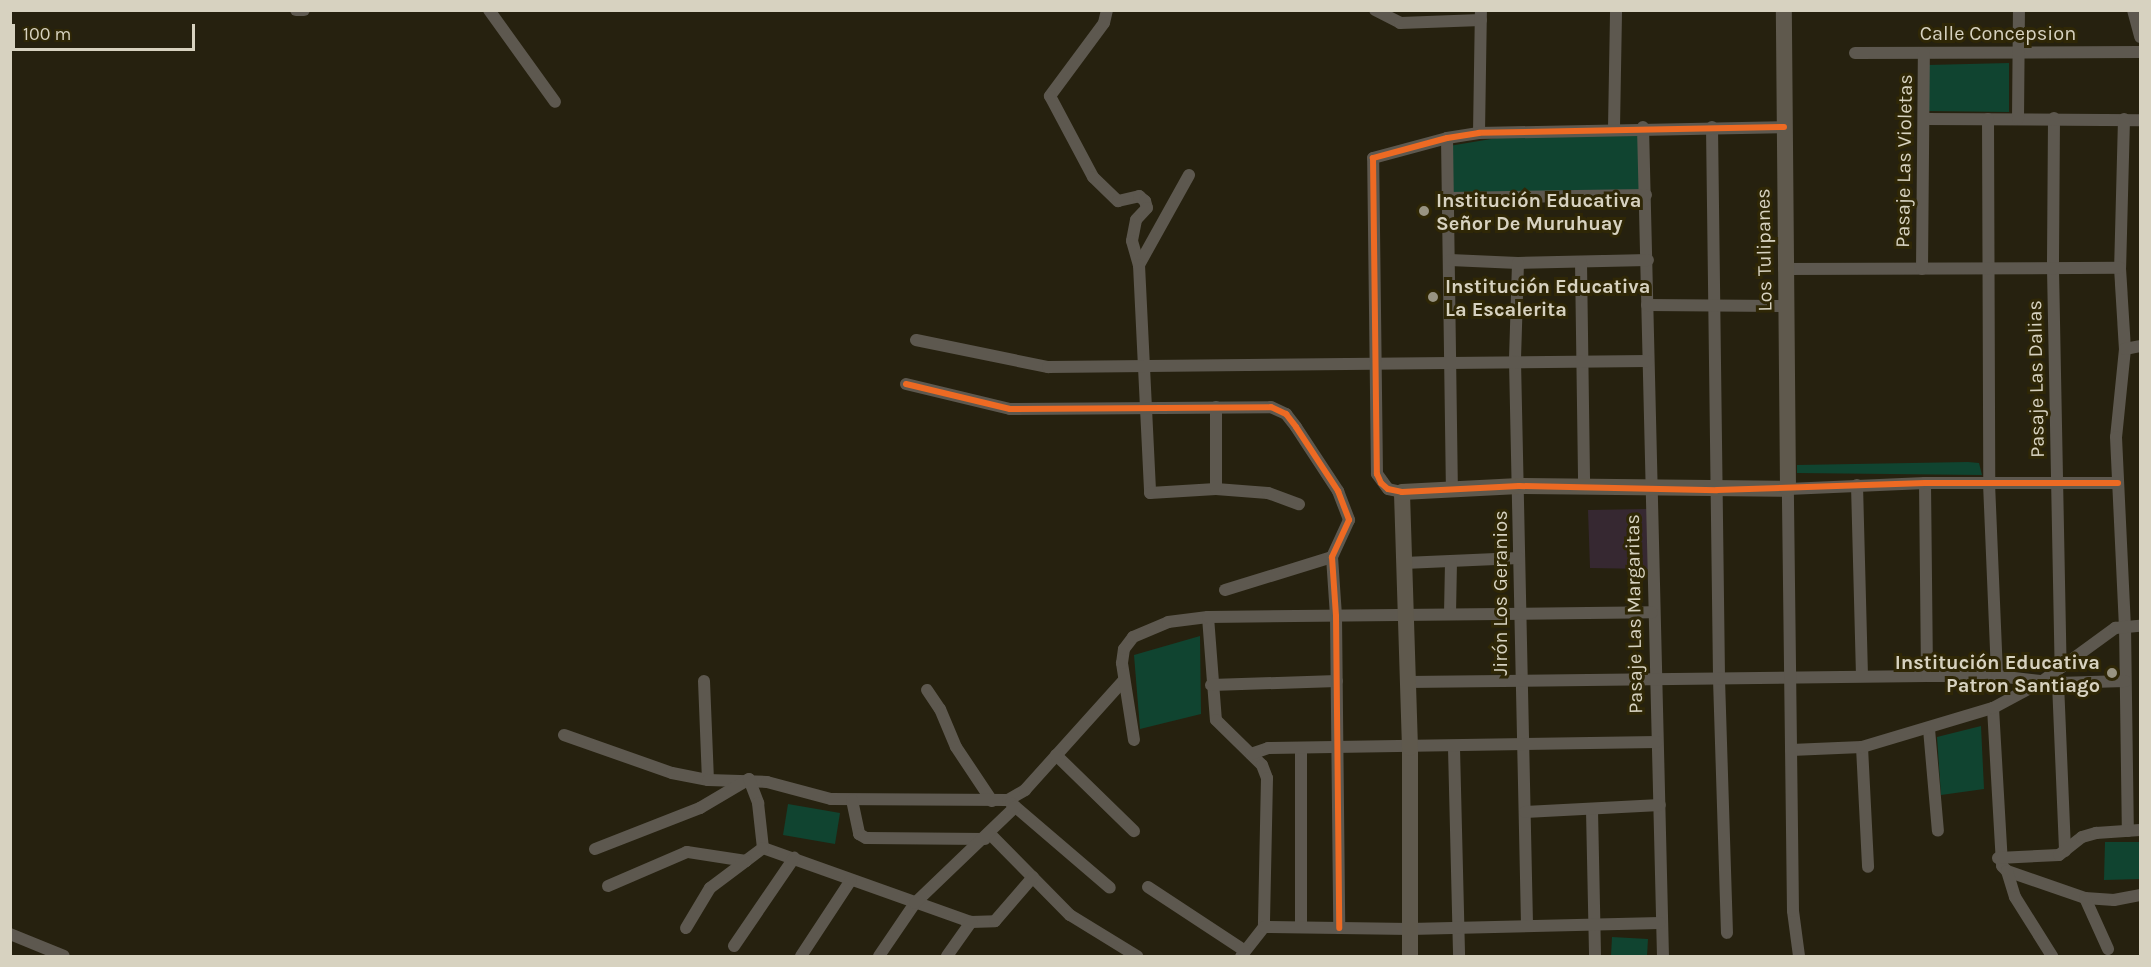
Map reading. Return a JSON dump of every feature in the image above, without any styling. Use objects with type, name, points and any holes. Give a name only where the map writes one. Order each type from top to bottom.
[{"type":"street","points":[[296,10],[304,10]]},
{"type":"street","points":[[489,10],[555,102]]},
{"type":"street","points":[[1107,10],[1104,24],[1050,96],[1093,177],[1118,201],[1138,196],[1145,201],[1147,208],[1136,220],[1132,241],[1139,265],[1143,364],[1148,409],[1150,493],[1216,489],[1268,493],[1299,504]]},
{"type":"street","points":[[1375,10],[1400,23],[1481,15],[1479,133]]},
{"type":"street","points":[[1614,128],[1616,10]]},
{"type":"street","name":"Los Tulipanes","points":[[1784,10],[1784,269],[1788,489]]},
{"type":"street","points":[[2018,118],[2019,10]]},
{"type":"street","points":[[2133,10],[2140,37]]},
{"type":"street","name":"Calle Concepsion","points":[[1855,53],[2140,52]]},
{"type":"street","name":"Pasaje Las Violetas","points":[[1922,269],[1924,53]]},
{"type":"street","name":"Pasaje Las Dalias","points":[[2054,118],[2053,269],[2061,668]]},
{"type":"street","points":[[1925,119],[2140,120]]},
{"type":"street","points":[[1988,119],[1989,483],[1997,676]]},
{"type":"street","points":[[1998,858],[2044,856],[2065,851],[2082,837],[2096,833],[2134,831],[2125,681],[2126,626],[2116,437],[2125,349],[2120,268],[2124,119]]},
{"type":"street","points":[[1784,127],[1643,127],[1479,133],[1447,138],[1373,158],[1377,474],[1381,483],[1388,489],[1401,492],[1519,486],[1717,490],[1925,483],[2118,483]]},
{"type":"street","name":"Pasaje Las Margaritas","points":[[1643,127],[1648,260],[1652,612],[1660,805],[1660,923],[1663,957]]},
{"type":"street","points":[[1712,127],[1719,679],[1727,933]]},
{"type":"street","points":[[1447,138],[1452,490]]},
{"type":"street","points":[[1139,265],[1189,175]]},
{"type":"street","points":[[1449,198],[1646,195]]},
{"type":"street","points":[[1450,260],[1518,263],[1648,260]]},
{"type":"street","points":[[1581,262],[1584,487]]},
{"type":"street","name":"Jirón Los Geranios","points":[[1518,263],[1515,361],[1519,486],[1520,682],[1527,923]]},
{"type":"street","points":[[1784,269],[2120,268]]},
{"type":"street","points":[[1647,305],[1785,306]]},
{"type":"street","points":[[916,340],[1048,367],[1377,361],[1648,361]]},
{"type":"street","points":[[2125,349],[2140,346]]},
{"type":"street","points":[[906,384],[1010,409],[1134,406],[1148,409],[1271,407],[1286,414],[1338,491],[1349,520],[1332,557],[1336,616],[1339,928]]},
{"type":"street","points":[[1216,407],[1216,489]]},
{"type":"street","points":[[1925,483],[1927,676]]},
{"type":"street","points":[[1857,485],[1862,676]]},
{"type":"street","points":[[1788,489],[1793,911],[1799,957]]},
{"type":"street","points":[[1401,492],[1410,748],[1410,957]]},
{"type":"street","points":[[1225,590],[1332,557]]},
{"type":"street","points":[[1404,563],[1520,558]]},
{"type":"street","points":[[1450,614],[1451,562]]},
{"type":"street","points":[[1134,740],[1124,680],[1124,649],[1133,636],[1168,622],[1208,617],[1652,612]]},
{"type":"street","points":[[1148,887],[1243,954],[1264,927],[1267,778],[1251,754],[1216,720],[1208,617]]},
{"type":"street","points":[[1791,750],[1862,747],[1929,729],[1993,708],[2041,682],[2115,628],[2140,626]]},
{"type":"street","points":[[1407,682],[1862,676],[1997,676],[2058,683],[2125,681]]},
{"type":"street","points":[[879,957],[915,903],[987,837],[1025,789],[1124,680]]},
{"type":"street","points":[[704,681],[708,780]]},
{"type":"street","points":[[1212,685],[1337,681]]},
{"type":"street","points":[[2058,683],[2065,851]]},
{"type":"street","points":[[927,690],[940,709],[956,747],[992,801]]},
{"type":"street","points":[[1993,708],[1998,858],[2007,871],[2015,897],[2052,957]]},
{"type":"street","points":[[1929,729],[1938,831]]},
{"type":"street","points":[[564,735],[672,773],[708,780],[749,779],[852,800],[992,801],[1012,804],[1110,888]]},
{"type":"street","points":[[1251,754],[1268,748],[1454,748],[1657,742]]},
{"type":"street","points":[[1862,747],[1868,867]]},
{"type":"street","points":[[1301,748],[1301,927]]},
{"type":"street","points":[[1454,748],[1455,926],[1459,957]]},
{"type":"street","points":[[1056,755],[1134,831]]},
{"type":"street","points":[[749,779],[758,803],[764,848]]},
{"type":"street","points":[[595,849],[700,808],[749,779]]},
{"type":"street","points":[[852,800],[859,834],[866,838],[987,837],[1033,877],[1070,915],[1137,957]]},
{"type":"street","points":[[1525,812],[1660,805]]},
{"type":"street","points":[[1592,810],[1595,957]]},
{"type":"street","points":[[764,848],[971,922],[995,921],[1033,877]]},
{"type":"street","points":[[686,928],[710,888],[764,848]]},
{"type":"street","points":[[608,886],[693,850],[746,861]]},
{"type":"street","points":[[734,946],[794,858]]},
{"type":"street","points":[[2007,871],[2085,898],[2114,900],[2140,895]]},
{"type":"street","points":[[801,957],[851,880]]},
{"type":"street","points":[[2085,898],[2108,949]]},
{"type":"street","points":[[947,957],[971,922]]},
{"type":"street","points":[[1264,927],[1410,929],[1527,923],[1660,923]]},
{"type":"street","points":[[10,934],[64,957]]},
{"type":"shaded area","points":[[1647,509],[1649,569],[1590,568],[1588,510]]},
{"type":"green space","points":[[2009,63],[2009,112],[1929,111],[1928,65]]},
{"type":"green space","points":[[1639,134],[1642,190],[1450,193],[1449,146],[1503,137]]},
{"type":"green space","points":[[1979,463],[1982,475],[1797,473],[1797,465]]},
{"type":"green space","points":[[1200,636],[1201,714],[1140,729],[1134,655]]},
{"type":"green space","points":[[1981,726],[1984,789],[1941,795],[1937,737]]},
{"type":"green space","points":[[788,804],[840,813],[835,844],[783,835]]},
{"type":"green space","points":[[2105,842],[2140,842],[2140,879],[2104,880]]},
{"type":"green space","points":[[1612,937],[1648,939],[1647,956],[1611,956]]},
{"type":"cycle path","points":[[1784,127],[1479,133],[1447,138],[1373,158],[1377,474],[1381,483],[1388,489],[1402,492],[1519,486],[1717,490],[1925,483],[2118,483]]},
{"type":"cycle path","points":[[906,384],[1010,409],[1271,407],[1286,414],[1338,491],[1349,520],[1332,557],[1336,616],[1339,928]]},
{"type":"place","name":"Institución Educativa Señor De Muruhuay","points":[[1424,211]]},
{"type":"place","name":"Institución Educativa La Escalerita","points":[[1433,297]]},
{"type":"place","name":"Institución Educativa Patron Santiago","points":[[2112,673]]}]
